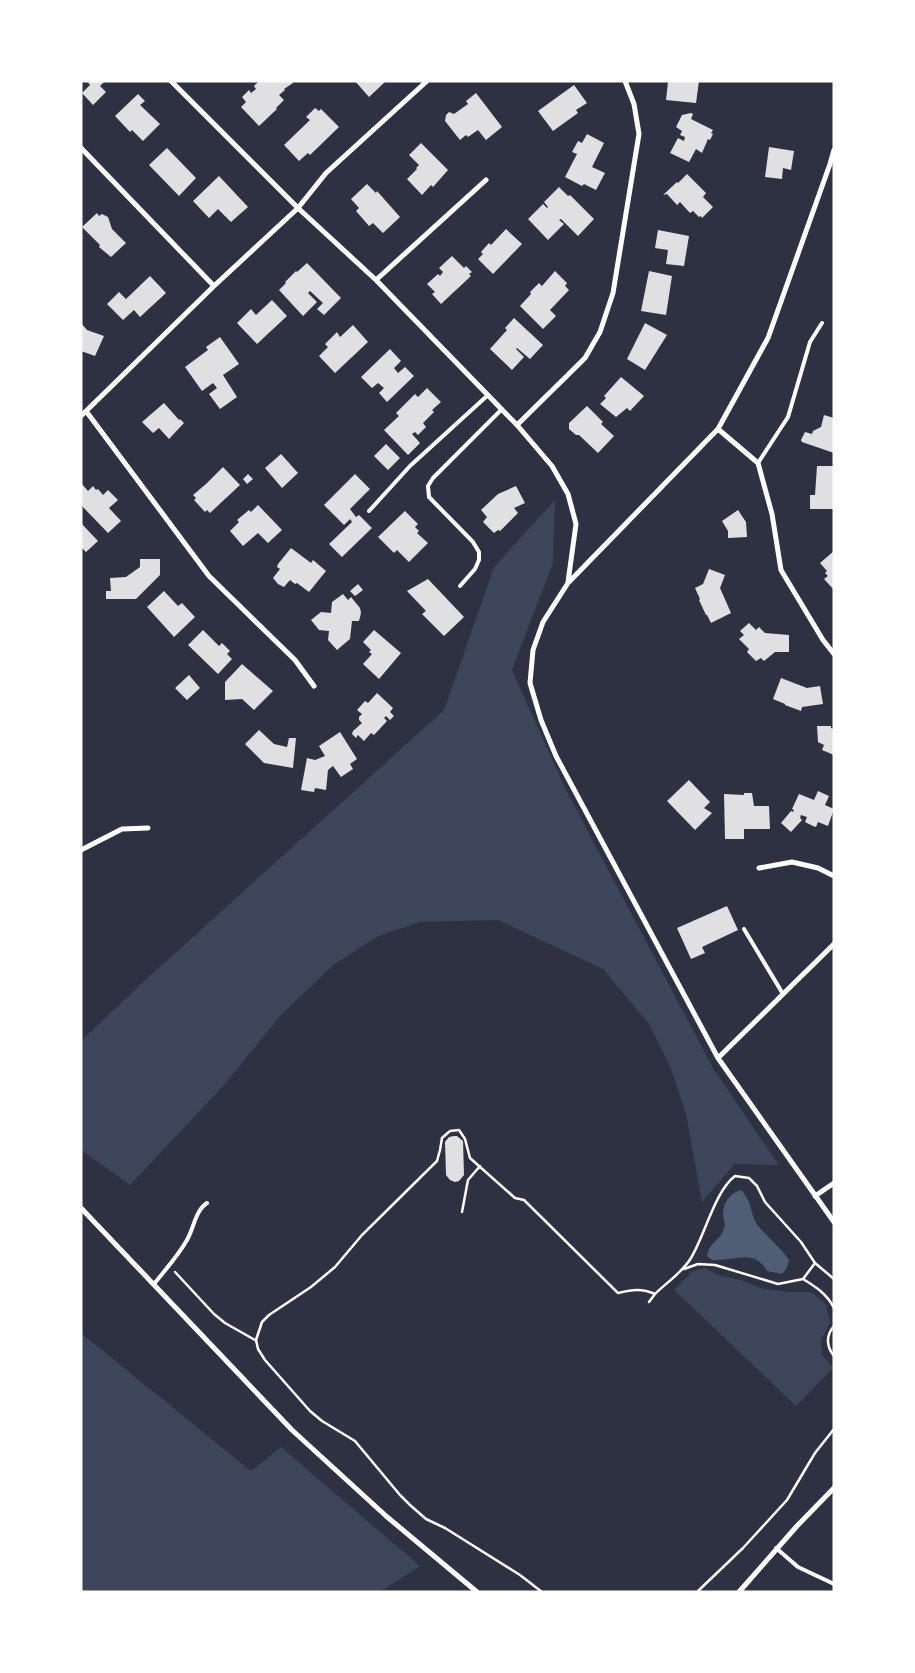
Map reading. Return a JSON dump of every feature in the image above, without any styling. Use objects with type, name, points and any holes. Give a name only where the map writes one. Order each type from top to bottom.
[{"type":"street","points":[[172,81],[298,208],[376,280],[502,409],[552,466],[568,494],[576,524],[568,583]]},
{"type":"street","points":[[314,686],[294,660],[209,576],[83,414],[214,286],[298,208],[326,173],[427,81]]},
{"type":"street","points":[[517,425],[585,358],[600,332],[613,293],[639,134],[634,104],[625,81]]},
{"type":"street","points":[[81,148],[214,286]]},
{"type":"street","points":[[834,150],[768,338],[718,429],[568,583],[543,622],[532,650],[530,683],[541,720],[556,756],[718,1058],[834,1222]]},
{"type":"street","points":[[376,280],[486,180]]},
{"type":"street","points":[[718,429],[758,462],[772,514],[781,570],[823,640],[834,654]]},
{"type":"street","points":[[81,850],[122,829],[148,828]]},
{"type":"street","points":[[759,868],[792,862],[818,868],[834,876]]},
{"type":"street","points":[[718,1058],[834,944]]},
{"type":"street","points":[[815,1196],[834,1183]]},
{"type":"street","points":[[81,1208],[292,1430],[386,1516],[477,1592]]},
{"type":"street","points":[[739,1592],[776,1548],[834,1488]]},
{"type":"lane","points":[[758,462],[788,416],[810,342],[822,323]]},
{"type":"lane","points":[[369,511],[410,466],[488,395]]},
{"type":"lane","points":[[460,586],[475,569],[479,560],[479,552],[473,542],[429,497],[428,486],[433,478],[502,409]]},
{"type":"lane","points":[[744,929],[783,994]]},
{"type":"lane","points":[[155,1285],[179,1254],[188,1239],[201,1207],[207,1203]]},
{"type":"lane","points":[[776,1548],[798,1567],[834,1584]]},
{"type":"path","points":[[542,1592],[520,1575],[426,1518],[400,1495],[355,1441],[322,1421],[304,1406],[258,1349],[256,1340],[262,1322],[269,1315],[311,1287],[334,1267],[362,1235],[437,1161],[442,1138],[450,1131],[459,1130],[465,1139],[470,1158],[515,1198],[524,1200],[618,1293],[636,1289],[646,1290],[654,1294]]},
{"type":"path","points":[[462,1212],[468,1180],[480,1166]]},
{"type":"path","points":[[683,1270],[703,1234],[722,1189],[734,1176],[749,1178],[757,1186],[765,1202],[800,1242],[815,1263],[834,1279]]},
{"type":"path","points":[[649,1302],[665,1283],[683,1270],[698,1264],[716,1265],[778,1284],[802,1279],[815,1263]]},
{"type":"path","points":[[155,1285],[176,1272],[192,1292],[214,1314],[232,1327],[256,1340]]},
{"type":"path","points":[[802,1279],[818,1288],[829,1298],[834,1308]]},
{"type":"path","points":[[834,1326],[829,1331],[827,1341],[830,1352],[834,1356]]},
{"type":"path","points":[[697,1592],[787,1500],[815,1453],[834,1429]]},
{"type":"shaded area","points":[[555,500],[553,563],[512,670],[565,788],[713,1068],[779,1165],[735,1164],[702,1202],[686,1114],[671,1068],[649,1024],[603,969],[498,920],[420,922],[378,936],[332,966],[280,1016],[225,1084],[130,1185],[81,1150],[81,1041],[141,984],[444,710],[494,567]]},
{"type":"shaded area","points":[[742,1190],[749,1202],[757,1225],[789,1260],[787,1268],[782,1274],[767,1271],[762,1264],[751,1258],[712,1260],[707,1256],[710,1247],[724,1229],[723,1209],[726,1201],[731,1195]]},
{"type":"shaded area","points":[[705,1268],[721,1276],[741,1280],[764,1289],[811,1292],[826,1304],[830,1323],[821,1340],[822,1355],[833,1368],[796,1406],[674,1290],[693,1271]]},
{"type":"shaded area","points":[[81,1333],[251,1471],[281,1447],[420,1566],[380,1592],[81,1592]]},
{"type":"building","points":[[87,81],[105,81],[100,86],[106,92],[93,105],[82,93],[90,85]]},
{"type":"building","points":[[259,81],[291,81],[293,83],[279,95],[284,100],[277,109],[259,126],[241,107],[246,102],[242,97],[249,90],[251,93],[256,89],[254,86]]},
{"type":"building","points":[[355,81],[384,81],[385,82],[369,97]]},
{"type":"building","points":[[699,81],[696,103],[666,100],[668,82]]},
{"type":"building","points":[[574,85],[587,103],[576,110],[578,113],[553,131],[538,111]]},
{"type":"building","points":[[476,93],[502,127],[486,140],[478,130],[460,140],[445,121],[446,115],[449,112],[454,114],[468,104],[466,101]]},
{"type":"building","points":[[138,94],[145,101],[140,105],[160,124],[143,141],[132,130],[130,132],[115,116]]},
{"type":"building","points":[[315,108],[319,111],[321,109],[339,127],[310,155],[308,153],[299,161],[284,145],[310,120],[306,117]]},
{"type":"building","points":[[693,114],[691,119],[713,130],[711,133],[713,134],[710,140],[708,139],[702,153],[696,149],[689,162],[670,153],[678,138],[684,141],[685,137],[680,135],[682,131],[676,127],[682,115]]},
{"type":"building","points":[[587,134],[604,143],[592,167],[605,173],[596,190],[584,184],[582,186],[565,177],[577,154],[572,152],[578,141],[582,143]]},
{"type":"building","points":[[421,143],[448,170],[433,187],[431,185],[422,195],[407,179],[419,165],[409,155]]},
{"type":"building","points":[[769,147],[794,151],[791,170],[783,168],[782,179],[765,177]]},
{"type":"building","points":[[167,148],[196,178],[179,196],[149,165]]},
{"type":"building","points":[[687,174],[706,193],[703,197],[713,207],[702,218],[693,211],[690,213],[680,202],[677,205],[667,194],[663,195]]},
{"type":"building","points":[[219,176],[248,207],[231,222],[218,209],[209,218],[193,201]]},
{"type":"building","points":[[367,184],[376,193],[377,191],[400,217],[383,233],[373,223],[369,226],[356,211],[359,208],[351,199]]},
{"type":"building","points":[[559,187],[568,196],[570,195],[594,219],[578,236],[561,219],[559,220],[564,224],[548,240],[528,219],[543,204],[548,207],[544,202]]},
{"type":"building","points":[[97,213],[99,216],[102,214],[108,217],[112,229],[126,243],[111,257],[99,247],[100,245],[82,227]]},
{"type":"building","points":[[506,229],[522,244],[493,274],[478,259],[489,243],[491,245]]},
{"type":"building","points":[[658,230],[689,236],[684,266],[666,264],[668,250],[655,248]]},
{"type":"building","points":[[452,256],[464,268],[466,266],[472,272],[469,274],[471,276],[441,304],[432,294],[435,292],[427,284],[438,274],[440,276],[443,272],[439,268]]},
{"type":"building","points":[[307,263],[341,298],[324,315],[317,309],[323,303],[310,291],[308,293],[317,302],[303,316],[279,290],[296,271]]},
{"type":"building","points":[[555,271],[567,283],[565,286],[569,290],[550,310],[556,316],[543,329],[520,306],[539,283],[542,286]]},
{"type":"building","points":[[649,271],[672,276],[666,315],[641,311]]},
{"type":"building","points":[[150,276],[166,293],[140,317],[134,310],[123,320],[107,304],[119,292],[126,299]]},
{"type":"building","points":[[272,300],[287,316],[257,344],[237,323],[251,309],[256,315]]},
{"type":"building","points":[[514,318],[543,345],[530,359],[517,348],[524,357],[512,370],[490,349],[507,330],[505,328]]},
{"type":"building","points":[[81,323],[87,330],[104,336],[95,356],[81,351]]},
{"type":"building","points":[[645,323],[667,335],[645,370],[627,359]]},
{"type":"building","points":[[353,325],[368,342],[335,373],[319,356],[328,347],[325,344],[337,332],[340,337]]},
{"type":"building","points":[[220,337],[239,364],[223,375],[237,397],[220,409],[209,394],[217,388],[213,383],[202,391],[185,367],[208,350],[206,347]]},
{"type":"building","points":[[390,349],[401,361],[394,368],[398,373],[405,367],[414,376],[387,402],[379,393],[384,388],[378,383],[372,388],[361,377]]},
{"type":"building","points":[[621,377],[644,396],[630,411],[627,408],[616,417],[600,404],[606,398],[604,396]]},
{"type":"building","points":[[427,388],[441,402],[432,410],[434,412],[423,423],[426,427],[418,435],[415,432],[412,434],[420,443],[408,455],[384,430],[399,416],[396,413],[415,394],[418,397]]},
{"type":"building","points":[[164,403],[184,423],[169,439],[159,428],[153,433],[142,422]]},
{"type":"building","points":[[587,406],[603,422],[601,424],[614,436],[598,453],[579,435],[576,435],[569,429],[569,423]]},
{"type":"building","points":[[824,415],[834,418],[834,453],[801,440],[805,432],[812,434],[813,431],[821,427]]},
{"type":"building","points":[[386,444],[400,458],[388,470],[374,456]]},
{"type":"building","points":[[281,454],[298,473],[282,488],[265,468]]},
{"type":"building","points":[[817,466],[834,466],[834,509],[810,509],[810,495],[815,495]]},
{"type":"building","points":[[223,467],[240,485],[210,513],[207,510],[205,512],[194,500],[196,498],[193,495]]},
{"type":"building","points":[[248,474],[253,479],[247,484],[243,479]]},
{"type":"building","points":[[355,474],[370,489],[350,509],[356,517],[359,515],[372,528],[342,557],[329,544],[352,522],[350,519],[344,525],[324,505]]},
{"type":"building","points":[[81,483],[88,491],[93,486],[103,495],[108,490],[118,500],[109,508],[121,521],[108,533],[81,505]]},
{"type":"building","points":[[516,486],[525,503],[514,508],[518,513],[500,531],[498,530],[494,533],[483,522],[487,517],[481,510],[498,494]]},
{"type":"building","points":[[258,505],[282,530],[268,543],[258,533],[243,546],[230,531],[239,522],[237,520],[249,510],[251,512]]},
{"type":"building","points":[[738,510],[746,522],[747,537],[728,538],[728,531],[722,521]]},
{"type":"building","points":[[405,511],[418,524],[415,527],[419,531],[417,533],[428,543],[409,562],[397,550],[394,553],[378,537]]},
{"type":"building","points":[[81,523],[98,541],[86,552],[81,547]]},
{"type":"building","points":[[291,548],[311,563],[313,560],[326,571],[309,592],[290,580],[284,587],[273,578],[280,569],[277,567],[278,564]]},
{"type":"building","points":[[834,551],[834,590],[824,579],[828,576],[825,573],[827,571],[820,563]]},
{"type":"building","points":[[140,559],[160,559],[160,575],[136,599],[106,599],[106,591],[111,591],[110,578],[126,577],[140,567]]},
{"type":"building","points":[[709,569],[725,575],[720,588],[731,613],[711,623],[695,588],[703,584]]},
{"type":"building","points":[[428,579],[464,617],[444,636],[422,614],[426,611],[407,591]]},
{"type":"building","points":[[358,584],[363,590],[355,596],[350,591]]},
{"type":"building","points":[[164,591],[178,606],[182,603],[195,617],[174,637],[147,607]]},
{"type":"building","points":[[343,594],[348,600],[351,597],[360,608],[361,613],[359,621],[352,621],[350,639],[337,650],[328,640],[329,631],[319,630],[311,620],[321,612],[331,613],[332,602]]},
{"type":"building","points":[[749,623],[756,630],[759,627],[765,633],[789,635],[789,652],[775,652],[764,661],[761,658],[756,661],[747,652],[749,649],[739,639],[744,635],[740,631]]},
{"type":"building","points":[[203,630],[219,646],[222,643],[230,651],[227,654],[232,659],[218,674],[188,645]]},
{"type":"building","points":[[374,630],[401,653],[379,679],[363,664],[372,654],[369,652],[371,650],[363,642]]},
{"type":"building","points":[[242,664],[273,691],[254,710],[242,699],[225,700],[225,682]]},
{"type":"building","points":[[189,675],[200,688],[187,700],[175,688]]},
{"type":"building","points":[[781,678],[807,688],[820,686],[823,704],[802,707],[801,711],[773,699]]},
{"type":"building","points":[[377,693],[393,708],[390,712],[394,716],[390,720],[386,716],[384,718],[387,721],[374,735],[371,733],[364,741],[358,735],[356,738],[352,734],[362,723],[359,717],[362,714],[357,710],[365,701],[368,703]]},
{"type":"building","points":[[817,726],[831,726],[834,729],[834,755],[822,750],[824,745],[818,742]]},
{"type":"building","points":[[259,730],[274,744],[287,747],[289,738],[296,738],[293,768],[264,763],[245,744]]},
{"type":"building","points":[[340,732],[357,759],[350,764],[353,769],[341,777],[333,766],[328,770],[326,790],[315,788],[314,792],[301,790],[307,758],[315,760],[325,756],[319,746]]},
{"type":"building","points":[[689,780],[710,802],[704,808],[712,813],[695,830],[667,801]]},
{"type":"building","points":[[818,791],[829,796],[825,805],[834,809],[828,826],[818,822],[816,827],[813,826],[805,822],[807,817],[801,815],[800,818],[802,820],[791,832],[781,823],[791,811],[793,812],[794,810],[792,809],[799,794],[814,800]]},
{"type":"building","points":[[744,793],[752,793],[754,806],[769,806],[770,829],[744,829],[744,839],[725,839],[724,794],[744,795]]},
{"type":"building","points":[[727,906],[738,930],[702,947],[705,953],[691,959],[677,928]]},
{"type":"building","points":[[457,1136],[463,1141],[464,1175],[459,1181],[455,1182],[446,1175],[445,1142],[449,1137]]}]
